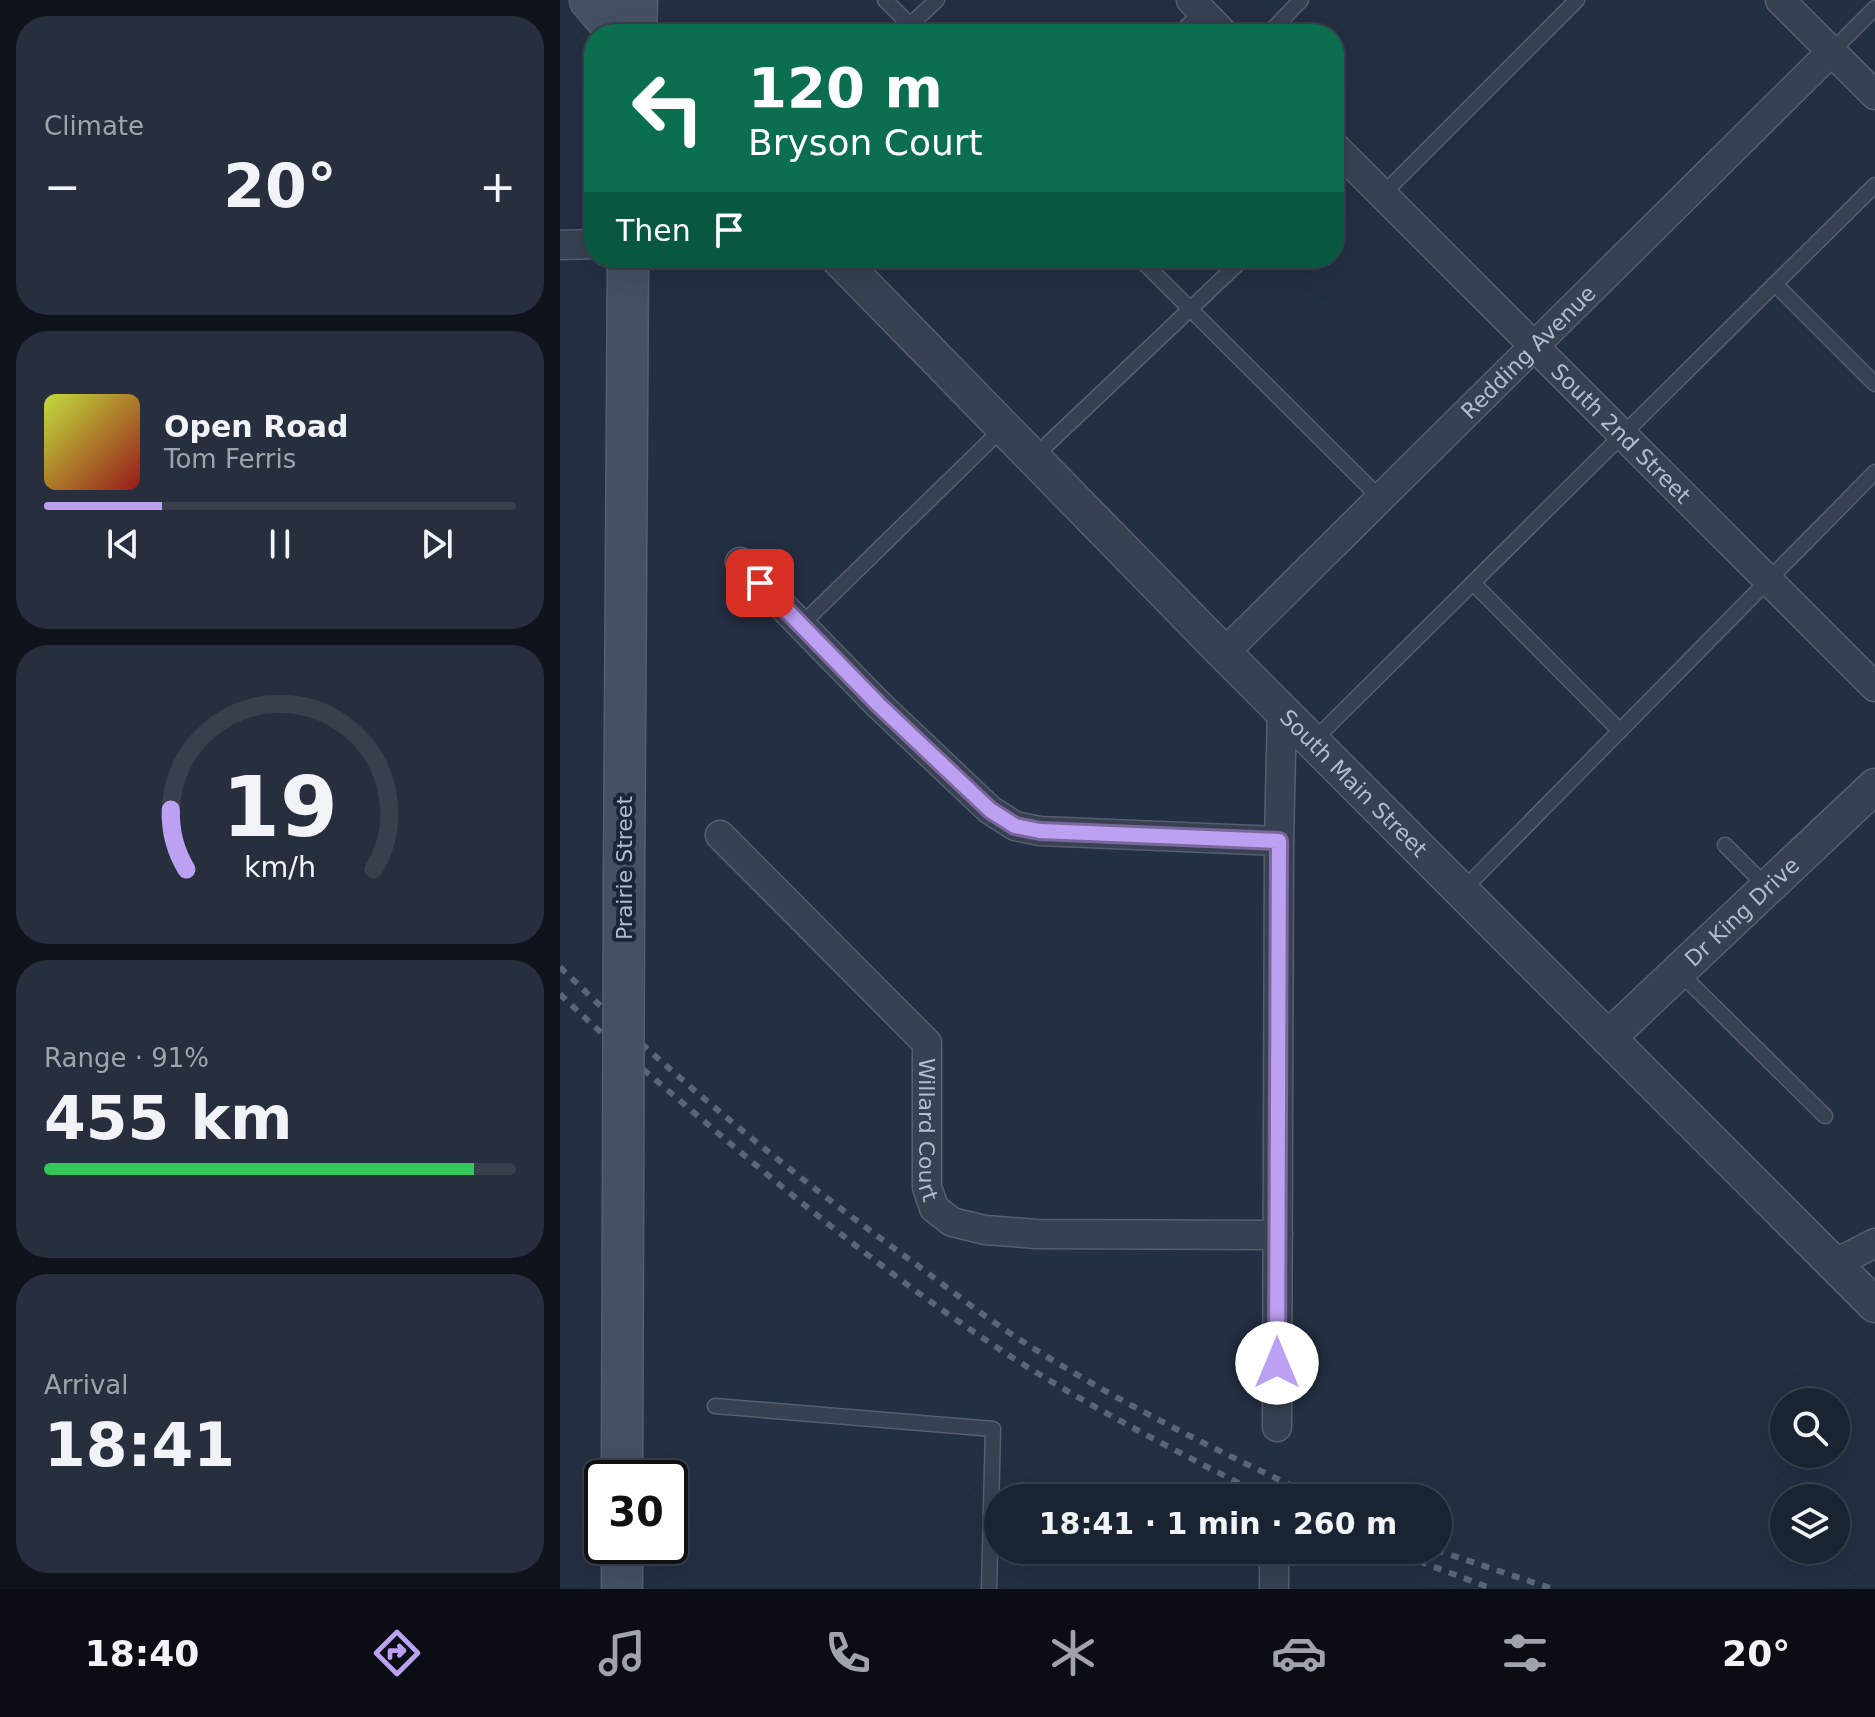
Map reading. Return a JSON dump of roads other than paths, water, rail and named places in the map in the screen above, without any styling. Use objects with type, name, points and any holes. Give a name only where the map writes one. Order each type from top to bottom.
[{"type":"main road","points":[[590,0],[610,24]]},
{"type":"main road","points":[[636,24],[637,0]]},
{"type":"main road","name":"Prairie Street","points":[[622,1460],[628,268]]},
{"type":"main road","points":[[622,1564],[622,1589]]},
{"type":"street","points":[[1780,0],[1875,95]]},
{"type":"street","points":[[1197,6],[1214,24]]},
{"type":"street","name":"Redding Avenue","points":[[1224,653],[1832,51]]},
{"type":"street","name":"South 2nd Street","points":[[1344,162],[1383,194],[1875,687]]},
{"type":"street","points":[[560,245],[584,244]]},
{"type":"street","name":"South Main Street","points":[[848,268],[1224,653],[1875,1305]]},
{"type":"street","points":[[740,562],[878,704],[990,810],[1015,826],[1040,831],[1279,841]]},
{"type":"street","points":[[1277,1427],[1282,711]]},
{"type":"street","name":"Dr King Drive","points":[[1608,1038],[1875,786]]},
{"type":"street","name":"Willard Court","points":[[720,835],[927,1043],[927,1187],[934,1208],[952,1222],[985,1230],[1037,1234],[1278,1235]]},
{"type":"street","points":[[1834,1264],[1875,1243]]},
{"type":"street","points":[[1274,1564],[1274,1589]]},
{"type":"lane","points":[[885,0],[908,24]]},
{"type":"lane","points":[[919,24],[937,0]]},
{"type":"lane","points":[[1278,24],[1301,0]]},
{"type":"lane","points":[[1383,194],[1577,0]]},
{"type":"lane","points":[[1185,24],[1197,6]]},
{"type":"lane","points":[[1832,51],[1875,8]]},
{"type":"lane","points":[[1312,741],[1875,185]]},
{"type":"lane","points":[[1149,268],[1379,497]]},
{"type":"lane","points":[[1034,457],[1234,268]]},
{"type":"lane","points":[[1775,284],[1875,384]]},
{"type":"lane","points":[[801,625],[1004,427]]},
{"type":"lane","points":[[1462,892],[1875,472]]},
{"type":"lane","points":[[1473,583],[1620,731]]},
{"type":"lane","points":[[1725,845],[1767,888]]},
{"type":"lane","points":[[1679,972],[1825,1116]]},
{"type":"lane","points":[[715,1406],[993,1429],[989,1589]]},
{"type":"railway","points":[[560,967],[645,1047],[733,1123],[997,1324],[1132,1406],[1289,1484]]},
{"type":"railway","points":[[560,994],[631,1059],[779,1184],[933,1303],[1075,1396],[1241,1484]]},
{"type":"railway","points":[[1452,1555],[1553,1589]]},
{"type":"railway","points":[[1426,1564],[1493,1589]]}]
